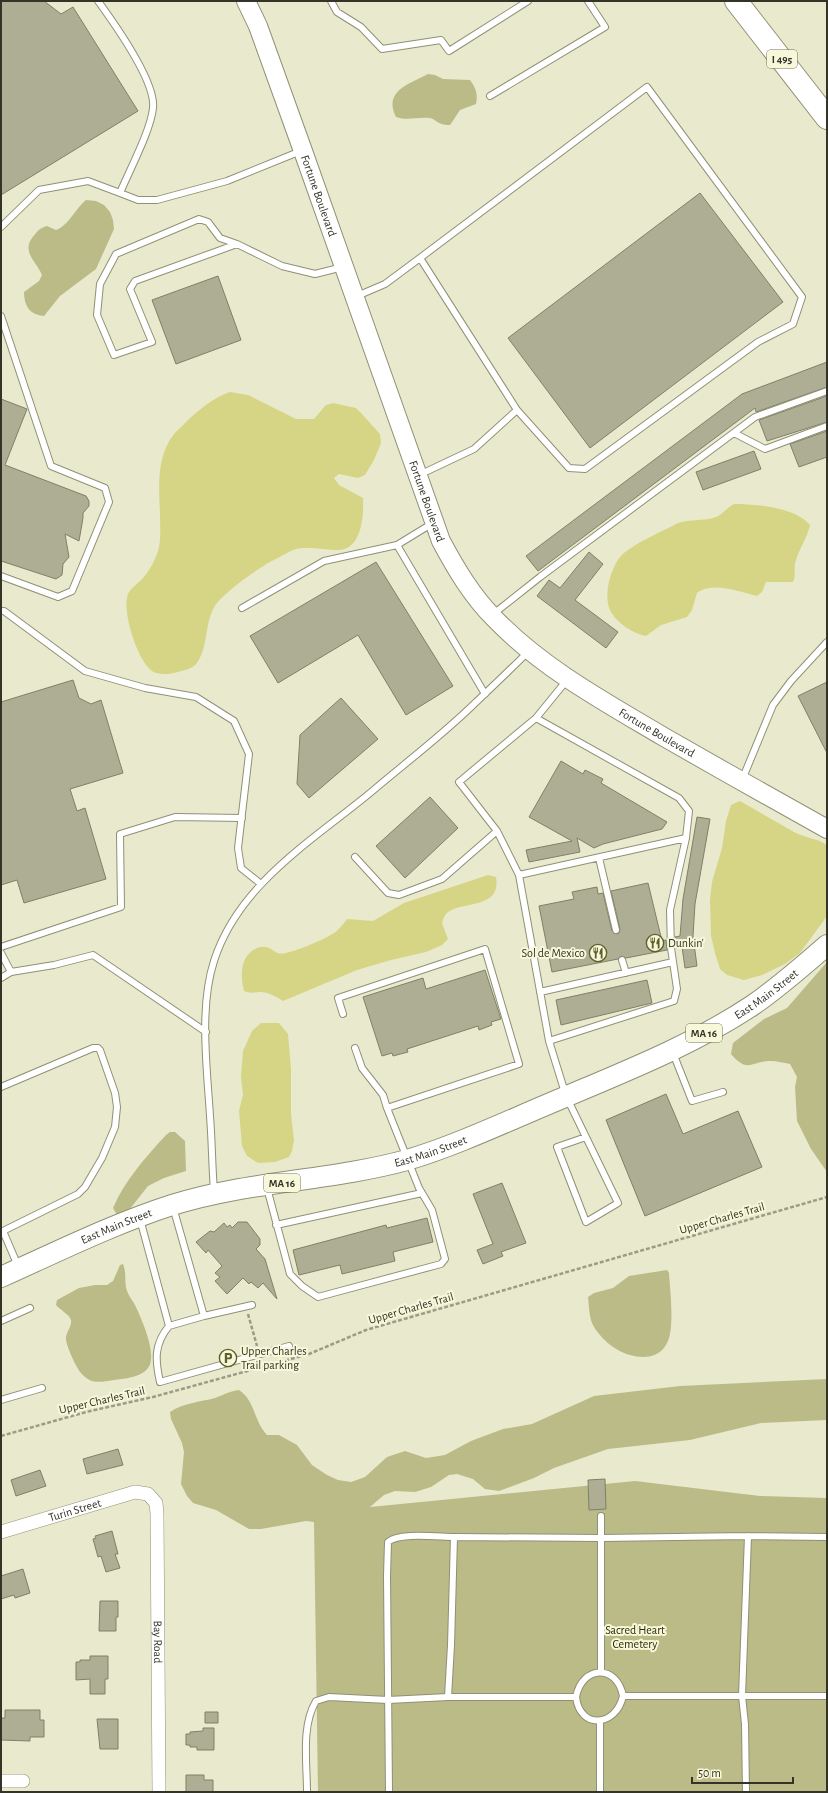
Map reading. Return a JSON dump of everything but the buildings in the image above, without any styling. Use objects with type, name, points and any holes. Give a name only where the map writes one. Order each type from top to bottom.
[{"type":"highway","name":"I 495","points":[[736,1],[827,118]]},
{"type":"main road","name":"Fortune Boulevard","points":[[246,1],[258,26],[441,541],[456,570],[491,616],[511,636],[568,679],[827,829]]},
{"type":"main road","name":"East Main Street","points":[[1,1277],[109,1229],[172,1205],[266,1185],[407,1160],[470,1137],[672,1049],[714,1028],[753,1004],[795,973],[827,945]]},
{"type":"street","name":"Turin Street","points":[[1,1532],[135,1492],[148,1494]]},
{"type":"street","name":"Bay Road","points":[[148,1494],[156,1503],[158,1514],[159,1792]]},
{"type":"street","points":[[1,1781],[23,1781]]},
{"type":"lane","points":[[98,1],[113,22],[144,75],[153,98],[153,109],[146,133],[120,193]]},
{"type":"lane","points":[[331,1],[338,12],[361,27],[382,49],[441,40],[449,51],[528,1]]},
{"type":"lane","points":[[490,96],[605,27],[588,1]]},
{"type":"lane","points":[[355,297],[385,284],[647,87],[802,297],[794,324],[758,342],[585,469],[569,468],[517,410],[420,258]]},
{"type":"lane","points":[[1,227],[40,190],[88,181],[138,200],[157,200],[227,181],[303,151]]},
{"type":"lane","points":[[237,244],[135,281],[130,289],[152,342],[114,355],[97,315],[100,284],[116,254],[199,219],[208,222],[220,238],[237,244],[282,266],[315,274],[344,267]]},
{"type":"lane","points":[[1,316],[51,466],[105,488],[109,502],[72,591],[58,597],[1,576]]},
{"type":"lane","points":[[491,616],[546,572],[755,417],[827,391]]},
{"type":"lane","points":[[418,476],[474,449],[517,410]]},
{"type":"lane","points":[[734,433],[765,449],[827,426]]},
{"type":"lane","points":[[242,608],[324,561],[397,545],[434,522]]},
{"type":"lane","points":[[397,545],[485,694]]},
{"type":"lane","points":[[1,611],[4,611],[85,671],[145,688],[196,697],[234,721],[249,754],[238,848],[241,868],[261,884]]},
{"type":"lane","points":[[742,781],[773,705],[791,681],[827,642]]},
{"type":"lane","points":[[214,1195],[206,1032],[208,993],[213,962],[235,916],[261,884],[277,868],[375,789],[485,694],[530,650]]},
{"type":"lane","points":[[568,679],[536,718],[459,782],[497,831],[519,876],[549,1041],[566,1096],[586,1137],[618,1203],[586,1222],[557,1148],[586,1137]]},
{"type":"lane","points":[[536,718],[679,798],[688,811],[686,838],[670,910],[673,962],[677,989],[674,1001],[549,1041]]},
{"type":"lane","points":[[1,947],[121,907],[120,834],[175,817],[242,818]]},
{"type":"lane","points":[[355,857],[388,893],[399,895],[442,879],[497,831]]},
{"type":"lane","points":[[519,876],[686,838]]},
{"type":"lane","points":[[599,858],[616,930]]},
{"type":"lane","points":[[344,1014],[338,998],[485,949],[519,1064],[387,1108]]},
{"type":"lane","points":[[1,953],[11,972]]},
{"type":"lane","points":[[1,978],[11,972],[54,965],[93,955],[206,1032]]},
{"type":"lane","points":[[622,960],[626,973]]},
{"type":"lane","points":[[540,992],[673,962]]},
{"type":"lane","points":[[1,1087],[93,1048],[98,1048],[114,1089],[117,1107],[115,1127],[102,1158],[85,1187],[71,1198],[3,1231],[19,1269]]},
{"type":"lane","points":[[266,1185],[290,1274],[302,1286],[318,1297],[441,1264],[445,1259],[432,1210],[422,1193],[407,1160],[383,1095],[362,1068],[355,1048]]},
{"type":"lane","points":[[672,1049],[692,1102],[723,1092]]},
{"type":"lane","points":[[276,1225],[422,1193]]},
{"type":"lane","points":[[172,1205],[204,1316]]},
{"type":"lane","points":[[139,1217],[169,1326]]},
{"type":"lane","points":[[249,1305],[169,1326],[161,1336],[156,1352],[160,1382],[289,1346]]},
{"type":"lane","points":[[1,1322],[30,1308]]},
{"type":"lane","points":[[1,1400],[42,1388]]},
{"type":"lane","points":[[600,1672],[601,1516]]},
{"type":"lane","points":[[389,1792],[388,1542],[392,1538],[402,1536],[601,1538],[748,1536],[827,1537]]},
{"type":"lane","points":[[746,1792],[745,1724],[742,1696],[748,1536]]},
{"type":"lane","points":[[448,1697],[454,1537]]},
{"type":"lane","points":[[600,1672],[610,1674],[618,1680],[623,1696],[618,1711],[610,1718],[600,1721],[589,1719],[581,1713],[577,1706],[576,1696],[578,1687],[590,1674],[600,1672]]},
{"type":"lane","points":[[307,1792],[307,1732],[310,1711],[316,1700],[329,1697],[388,1700],[448,1697],[576,1696]]},
{"type":"lane","points":[[623,1696],[827,1696]]},
{"type":"lane","points":[[600,1721],[600,1792]]},
{"type":"path","name":"Upper Charles Trail","points":[[1,1436],[86,1412],[153,1397],[316,1353],[366,1330],[827,1197]]},
{"type":"path","points":[[249,1305],[263,1367]]},
{"type":"green space","points":[[428,74],[435,75],[443,79],[470,80],[476,91],[476,104],[460,110],[450,125],[439,123],[429,118],[404,119],[396,117],[393,108],[395,95],[406,85]]},
{"type":"green space","points":[[86,200],[96,201],[104,205],[110,212],[114,229],[96,269],[60,296],[44,316],[35,314],[29,309],[25,302],[24,292],[39,281],[42,275],[29,252],[29,243],[38,230],[42,228],[47,226],[56,230],[61,228]]},
{"type":"green space","points":[[827,962],[827,1172],[811,1149],[797,1121],[795,1087],[797,1077],[790,1064],[771,1061],[746,1065],[742,1064],[731,1054],[733,1043],[764,1019],[787,1008]]},
{"type":"green space","points":[[170,1132],[175,1132],[185,1141],[186,1171],[164,1178],[148,1186],[126,1214],[117,1215],[113,1208],[123,1188],[143,1161]]},
{"type":"green space","points":[[123,1264],[127,1291],[139,1313],[148,1338],[151,1362],[142,1374],[123,1379],[96,1382],[85,1377],[76,1366],[66,1340],[71,1320],[56,1305],[57,1300],[79,1288],[95,1285],[107,1285],[113,1281],[120,1265]]},
{"type":"green space","points":[[667,1270],[669,1273],[671,1298],[671,1328],[667,1343],[662,1350],[657,1354],[650,1356],[634,1356],[620,1351],[605,1341],[592,1324],[588,1297],[594,1293],[613,1288],[629,1276]]},
{"type":"green space","name":"Sacred Heart Cemetery","points":[[827,1379],[827,1420],[761,1423],[690,1440],[608,1449],[554,1468],[534,1478],[499,1491],[485,1489],[473,1479],[457,1474],[449,1475],[431,1487],[415,1492],[395,1491],[384,1495],[370,1507],[635,1481],[760,1496],[827,1498],[827,1792],[318,1792],[314,1522],[306,1521],[261,1529],[249,1529],[216,1510],[193,1503],[187,1496],[181,1484],[184,1452],[182,1443],[171,1419],[170,1412],[186,1405],[239,1390],[248,1399],[259,1424],[267,1435],[279,1435],[297,1445],[312,1465],[338,1480],[351,1482],[365,1477],[387,1457],[405,1451],[426,1458],[445,1455],[471,1441],[503,1429],[532,1424],[594,1396],[680,1386]]},
{"type":"shaded area","points":[[230,392],[248,395],[296,419],[314,419],[326,405],[333,403],[356,408],[361,413],[380,434],[381,443],[374,460],[365,475],[358,478],[339,474],[334,478],[339,485],[363,498],[363,513],[360,530],[357,538],[346,548],[338,550],[312,548],[296,549],[252,573],[226,594],[215,606],[209,620],[203,651],[196,664],[190,668],[175,673],[156,673],[150,669],[138,651],[127,616],[126,606],[129,592],[148,571],[155,559],[159,547],[159,483],[161,462],[168,443],[176,432],[208,404],[218,397]]},
{"type":"shaded area","points":[[734,504],[764,506],[785,510],[795,514],[810,525],[796,559],[793,582],[766,582],[762,592],[757,596],[726,588],[711,588],[703,590],[697,593],[692,610],[687,617],[661,625],[646,636],[631,630],[617,620],[608,606],[607,598],[609,581],[615,565],[624,553],[643,541],[678,523],[716,517]]},
{"type":"shaded area","points":[[740,801],[794,832],[827,845],[827,916],[800,953],[785,964],[762,975],[744,980],[727,975],[720,969],[711,936],[710,900],[712,882],[722,848],[726,821],[731,805]]},
{"type":"shaded area","points":[[488,875],[496,877],[496,888],[493,895],[486,900],[460,907],[446,914],[442,923],[448,939],[442,945],[426,952],[357,970],[283,1001],[273,995],[262,992],[251,993],[244,991],[242,973],[244,961],[251,951],[257,948],[266,947],[280,953],[291,952],[329,936],[338,930],[347,919],[373,921],[404,903]]},
{"type":"shaded area","points":[[261,1023],[279,1023],[288,1034],[291,1069],[291,1114],[294,1140],[289,1157],[275,1162],[258,1163],[247,1156],[242,1146],[239,1111],[243,1095],[241,1077],[243,1051],[252,1031]]},
{"type":"place","name":"Dunkin'","points":[[655,943]]},
{"type":"place","name":"Sol de Mexico","points":[[598,953]]},
{"type":"place","name":"Upper Charles Trail parking","points":[[228,1358]]}]
